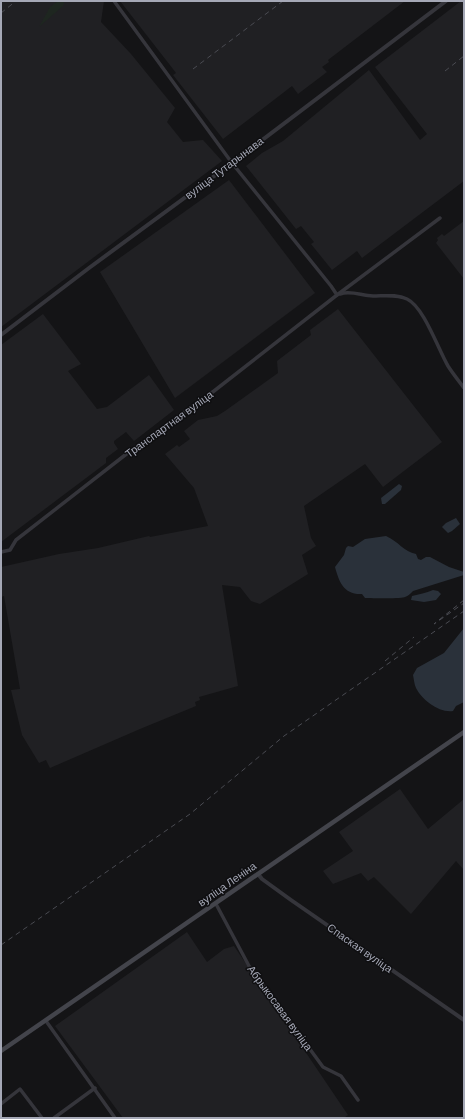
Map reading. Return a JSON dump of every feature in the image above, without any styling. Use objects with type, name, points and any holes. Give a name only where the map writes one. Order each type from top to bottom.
[{"type":"main road","name":"вуліца Леніна","points":[[1,1051],[464,732]]},
{"type":"street","points":[[114,1],[232,163],[337,295],[345,292],[408,299],[420,312],[448,367],[464,388]]},
{"type":"street","name":"вуліца Тутарынава","points":[[1,335],[88,268],[232,163],[446,1]]},
{"type":"street","name":"Транспартная вуліца","points":[[1,552],[10,550],[16,540],[129,452],[214,391],[337,295],[440,218]]},
{"type":"street","name":"Спаская вуліца","points":[[258,874],[262,879],[291,900],[464,1020]]},
{"type":"street","name":"Абрыкосавая вуліца","points":[[216,904],[249,966],[323,1067],[341,1076],[358,1100]]},
{"type":"street","points":[[46,1021],[115,1118]]},
{"type":"street","points":[[57,1117],[95,1088]]},
{"type":"street","points":[[1,1104],[20,1089],[42,1118]]},
{"type":"shaded area","points":[[1,1],[104,1],[101,22],[131,54],[175,108],[167,122],[183,142],[203,140],[222,161],[1,327]]},
{"type":"shaded area","points":[[58,1],[63,1],[63,6],[39,27],[50,7]]},
{"type":"shaded area","points":[[120,1],[405,1],[328,60],[329,62],[322,67],[327,72],[298,94],[292,86],[223,139],[173,75],[176,73]]},
{"type":"shaded area","points":[[461,1],[464,1],[464,181],[362,258],[357,251],[332,270],[311,244],[314,242],[301,226],[296,229],[246,166],[262,153],[283,141],[369,70],[420,140],[427,134],[375,67]]},
{"type":"shaded area","points":[[229,180],[315,293],[175,398],[100,272]]},
{"type":"shaded area","points":[[464,221],[464,279],[436,243],[438,240],[437,238],[442,234],[444,236]]},
{"type":"shaded area","points":[[338,309],[442,442],[383,487],[365,464],[304,506],[311,538],[316,546],[302,555],[308,574],[260,604],[251,601],[240,587],[222,585],[238,686],[199,697],[200,700],[195,702],[196,706],[50,768],[46,760],[39,763],[22,735],[11,690],[20,689],[4,596],[1,597],[1,567],[59,554],[98,548],[149,536],[208,526],[194,488],[165,454],[177,445],[179,447],[190,439],[184,431],[198,420],[217,416],[278,373],[277,361],[311,335],[310,330]]},
{"type":"shaded area","points":[[43,314],[81,364],[68,371],[97,409],[107,407],[149,375],[174,410],[134,441],[126,432],[114,441],[118,449],[106,458],[106,463],[1,542],[1,345]]},
{"type":"shaded area","points":[[399,484],[402,486],[401,490],[385,504],[382,504],[381,498]]},
{"type":"shaded area","points":[[456,518],[460,524],[448,533],[442,527],[446,523]]},
{"type":"shaded area","points":[[386,536],[408,551],[416,554],[418,559],[421,560],[426,557],[430,557],[449,567],[464,572],[464,575],[413,591],[403,598],[365,598],[362,594],[356,594],[347,590],[338,578],[335,567],[344,555],[346,548],[348,546],[353,547],[365,539]]},
{"type":"shaded area","points":[[433,590],[438,591],[441,594],[436,600],[424,602],[411,600],[412,596]]},
{"type":"shaded area","points":[[464,628],[464,702],[456,706],[453,711],[442,710],[432,705],[422,697],[415,686],[413,675],[417,668],[444,653]]},
{"type":"shaded area","points":[[400,789],[428,829],[464,799],[464,870],[456,861],[411,914],[374,877],[368,881],[361,873],[333,884],[323,871],[353,851],[339,832]]},
{"type":"shaded area","points":[[187,932],[207,962],[224,949],[234,946],[348,1115],[344,1118],[123,1118],[55,1026]]},
{"type":"railway","points":[[1,13],[16,1]]},
{"type":"railway","points":[[193,69],[283,1]]},
{"type":"railway","points":[[445,71],[464,56]]},
{"type":"railway","points":[[464,600],[434,624],[464,603]]},
{"type":"railway","points":[[1,945],[190,814],[284,736],[464,611]]},
{"type":"railway","points":[[385,661],[414,637]]}]
